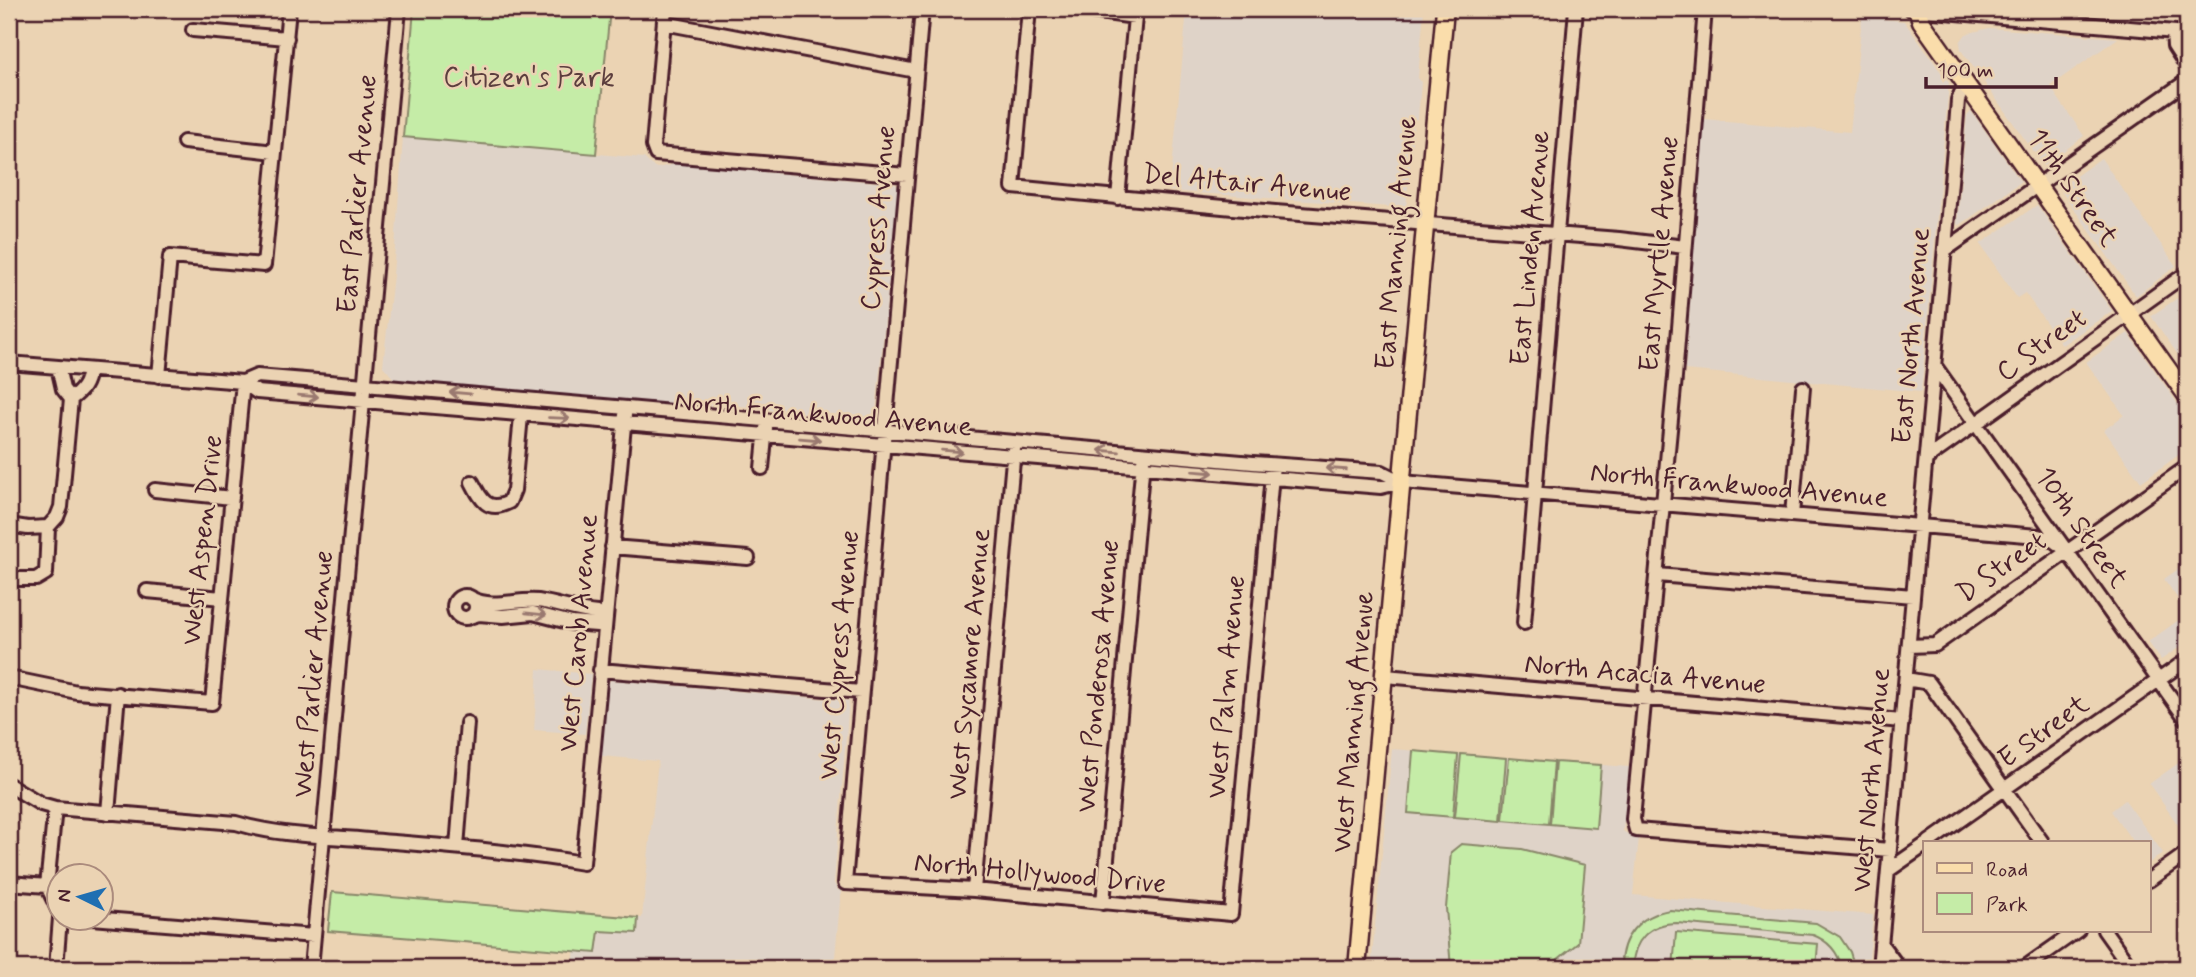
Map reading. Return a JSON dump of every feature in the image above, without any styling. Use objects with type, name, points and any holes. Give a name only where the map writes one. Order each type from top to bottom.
[{"type":"main road","name":"East Manning Avenue","points":[[1402,482],[1446,9]]},
{"type":"main road","name":"11th Street","points":[[1917,9],[1921,21],[2187,396]]},
{"type":"main road","name":"West Manning Avenue","points":[[1357,968],[1402,482]]},
{"type":"street","points":[[159,376],[170,257],[264,265],[289,9]]},
{"type":"street","name":"East Parlier Avenue","points":[[365,385],[399,9]]},
{"type":"street","points":[[665,9],[654,152],[659,155],[907,174]]},
{"type":"street","name":"Cypress Avenue","points":[[884,431],[922,9]]},
{"type":"street","name":"Del Altair Avenue","points":[[1029,9],[1013,187],[1685,247]]},
{"type":"street","points":[[1077,9],[1135,17],[1118,198]]},
{"type":"street","name":"East Linden Avenue","points":[[1524,623],[1577,9]]},
{"type":"street","name":"East Myrtle Avenue","points":[[1705,9],[1657,575],[1633,820],[1636,830],[1890,850]]},
{"type":"street","points":[[1911,9],[2187,33]]},
{"type":"street","points":[[664,23],[916,71]]},
{"type":"street","points":[[193,30],[286,38]]},
{"type":"street","points":[[2173,32],[2174,46],[2187,66]]},
{"type":"street","points":[[1945,250],[2187,80]]},
{"type":"street","name":"East North Avenue","points":[[1913,596],[1958,100],[1966,82]]},
{"type":"street","points":[[184,142],[275,152]]},
{"type":"street","name":"C Street","points":[[1926,459],[2187,273]]},
{"type":"street","name":"North Frankwood Avenue","points":[[9,363],[243,382],[257,376],[365,385],[1014,442],[1143,460],[1272,471],[1382,472],[1402,482],[2038,536],[2054,541],[2068,551]]},
{"type":"street","name":"10th Street","points":[[1934,365],[2187,720]]},
{"type":"street","points":[[9,579],[36,579],[46,573],[48,527],[61,507],[71,399],[63,389],[58,367]]},
{"type":"street","points":[[71,399],[87,382],[89,370]]},
{"type":"street","name":"North Frankwood Avenue","points":[[243,382],[257,392],[521,416],[1013,456],[1143,460]]},
{"type":"street","name":"West Aspen Drive","points":[[118,694],[212,702],[243,382]]},
{"type":"street","name":"West Parlier Avenue","points":[[311,968],[365,385]]},
{"type":"street","points":[[1792,515],[1803,388]]},
{"type":"street","name":"West Carob Avenue","points":[[457,847],[517,852],[583,863],[602,617],[626,408]]},
{"type":"street","points":[[471,482],[487,505],[499,507],[509,502],[514,491],[521,416]]},
{"type":"street","points":[[762,468],[767,421]]},
{"type":"street","name":"West Cypress Avenue","points":[[845,883],[884,431]]},
{"type":"street","name":"West Sycamore Avenue","points":[[974,890],[1014,442]]},
{"type":"street","name":"West Ponderosa Avenue","points":[[1103,903],[1143,460]]},
{"type":"street","name":"D Street","points":[[1909,646],[1935,645],[2187,467]]},
{"type":"street","name":"West Palm Avenue","points":[[1231,914],[1272,471]]},
{"type":"street","points":[[155,490],[232,498]]},
{"type":"street","points":[[9,525],[48,527]]},
{"type":"street","points":[[612,547],[748,558]]},
{"type":"street","points":[[1657,575],[1913,596]]},
{"type":"street","points":[[147,591],[222,598]]},
{"type":"street","name":"West North Avenue","points":[[1879,968],[1913,596]]},
{"type":"street","points":[[462,597],[493,604],[539,601],[602,617],[597,625],[572,623],[533,613],[503,616],[479,614],[469,617],[458,615],[455,604],[462,597]]},
{"type":"street","points":[[469,617],[476,608],[472,599]]},
{"type":"street","name":"E Street","points":[[1931,841],[2187,660]]},
{"type":"street","points":[[600,670],[861,692]]},
{"type":"street","name":"North Acacia Avenue","points":[[1385,676],[1902,721]]},
{"type":"street","points":[[9,678],[77,692],[118,694],[108,813]]},
{"type":"street","points":[[1906,678],[1929,683],[2041,841]]},
{"type":"street","points":[[9,785],[41,804],[55,808],[236,823],[258,830],[457,847],[467,723]]},
{"type":"street","points":[[49,862],[55,808]]},
{"type":"street","name":"E Street","points":[[1889,870],[1923,847]]},
{"type":"street","points":[[2150,879],[2187,853]]},
{"type":"street","points":[[9,883],[46,886]]},
{"type":"street","name":"North Hollywood Drive","points":[[845,883],[974,890],[1231,914]]},
{"type":"street","points":[[116,920],[314,936]]},
{"type":"street","points":[[56,968],[59,932]]},
{"type":"street","points":[[2024,968],[2075,932]]},
{"type":"street","points":[[2105,932],[2131,968]]},
{"type":"street","points":[[1881,944],[1899,968]]},
{"type":"shaded area","points":[[1187,9],[1424,9],[1418,78],[1421,82],[1418,118],[1414,121],[1406,208],[1170,191]]},
{"type":"shaded area","points":[[1862,17],[1904,21],[1949,83],[1921,392],[1685,370],[1704,119],[1850,132]]},
{"type":"shaded area","points":[[1989,28],[2118,38],[2050,86],[2084,136],[2044,166],[1961,50],[1960,42],[1966,34]]},
{"type":"shaded area","points":[[1971,111],[2021,182],[1960,225],[1957,224],[1967,115]]},
{"type":"shaded area","points":[[403,137],[644,158],[657,168],[675,164],[896,184],[898,188],[875,420],[858,421],[843,415],[809,412],[781,414],[765,408],[715,404],[702,407],[394,379],[383,366]]},
{"type":"shaded area","points":[[2101,158],[2176,266],[2136,296],[2059,188]]},
{"type":"shaded area","points":[[2037,205],[2112,311],[2062,345],[2025,293],[2017,298],[1980,244]]},
{"type":"shaded area","points":[[2185,293],[2187,297],[2187,368],[2151,316]]},
{"type":"shaded area","points":[[2128,333],[2187,417],[2187,449],[2141,482],[2104,430],[2124,415],[2086,362]]},
{"type":"shaded area","points":[[2187,563],[2187,612],[2164,579]]},
{"type":"shaded area","points":[[2187,614],[2187,642],[2161,660],[2148,642]]},
{"type":"shaded area","points":[[538,669],[591,674],[585,734],[534,730]]},
{"type":"shaded area","points":[[611,680],[849,701],[834,883],[841,891],[834,968],[573,968],[578,913],[642,918],[658,761],[601,756],[608,683]]},
{"type":"shaded area","points":[[1392,749],[1629,767],[1623,831],[1639,837],[1633,895],[1873,915],[1868,968],[1371,968]]},
{"type":"shaded area","points":[[2187,757],[2187,835],[2186,836],[2149,784]]},
{"type":"shaded area","points":[[2125,800],[2163,853],[2150,862],[2150,841],[2132,841],[2111,811]]},
{"type":"green space","name":"Citizen's Park","points":[[414,9],[610,9],[596,154],[403,137]]},
{"type":"green space","points":[[1413,751],[1458,755],[1453,817],[1408,813]]},
{"type":"green space","points":[[1461,754],[1506,758],[1501,821],[1455,817]]},
{"type":"green space","points":[[1509,758],[1554,762],[1549,824],[1503,820]]},
{"type":"green space","points":[[1555,762],[1601,765],[1596,828],[1550,824]]},
{"type":"green space","points":[[1461,844],[1522,849],[1585,865],[1578,943],[1547,968],[1451,968],[1446,908],[1451,852]]},
{"type":"green space","points":[[332,892],[638,918],[637,933],[599,931],[596,953],[328,931]]},
{"type":"green space","points":[[1670,910],[1816,923],[1840,937],[1850,952],[1855,968],[1842,968],[1832,948],[1813,935],[1677,923],[1659,926],[1644,935],[1633,958],[1633,968],[1621,968],[1624,947],[1634,929],[1649,917]]},
{"type":"green space","points":[[1676,932],[1818,944],[1816,968],[1673,968]]}]
